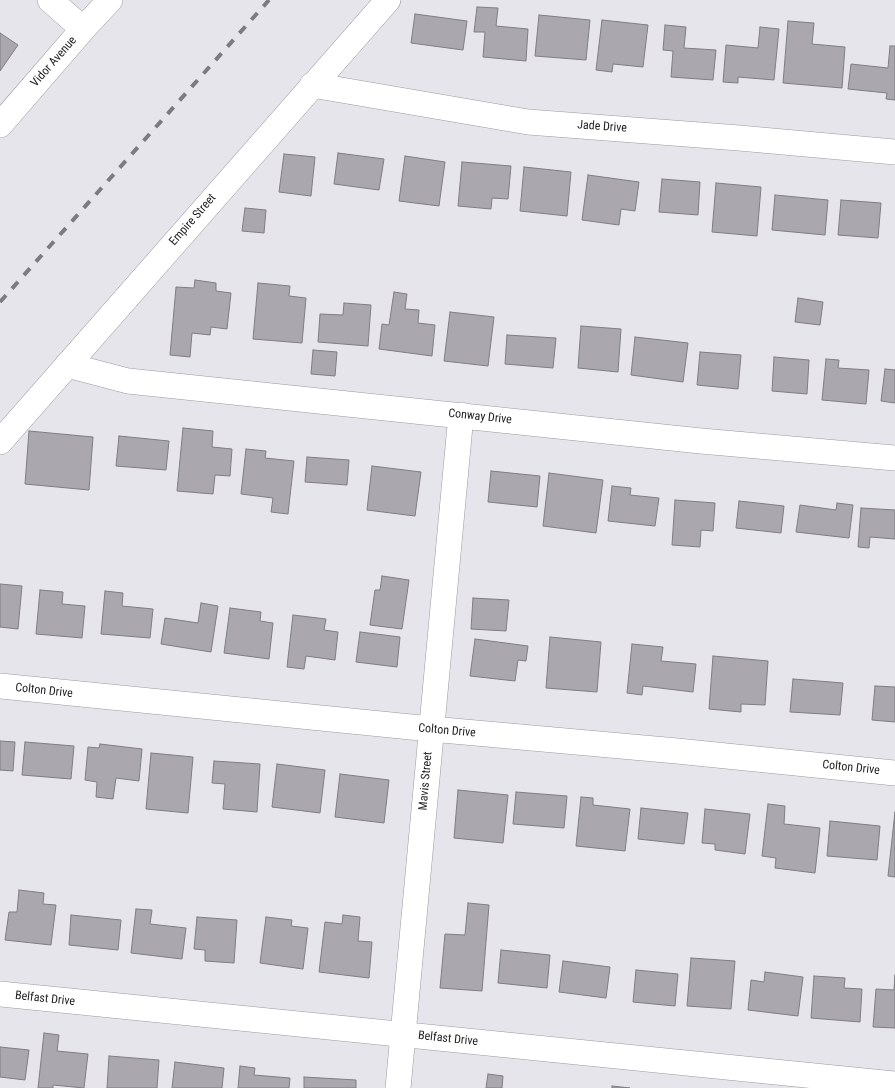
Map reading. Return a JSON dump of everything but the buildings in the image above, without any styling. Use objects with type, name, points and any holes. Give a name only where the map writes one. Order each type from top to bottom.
[{"type":"street","points":[[50,0],[83,29]]},
{"type":"street","name":"Vidor Avenue","points":[[0,125],[110,0]]},
{"type":"street","name":"Empire Street","points":[[0,442],[388,0]]},
{"type":"street","name":"Jade Drive","points":[[312,85],[528,122],[895,152]]},
{"type":"street","name":"Conway Drive","points":[[67,364],[128,381],[701,441],[895,458]]},
{"type":"street","name":"Mavis Street","points":[[398,1088],[461,415]]},
{"type":"street","name":"Colton Drive","points":[[0,686],[895,773]]},
{"type":"street","name":"Belfast Drive","points":[[0,994],[895,1084]]},
{"type":"railway","points":[[0,302],[269,0]]}]
